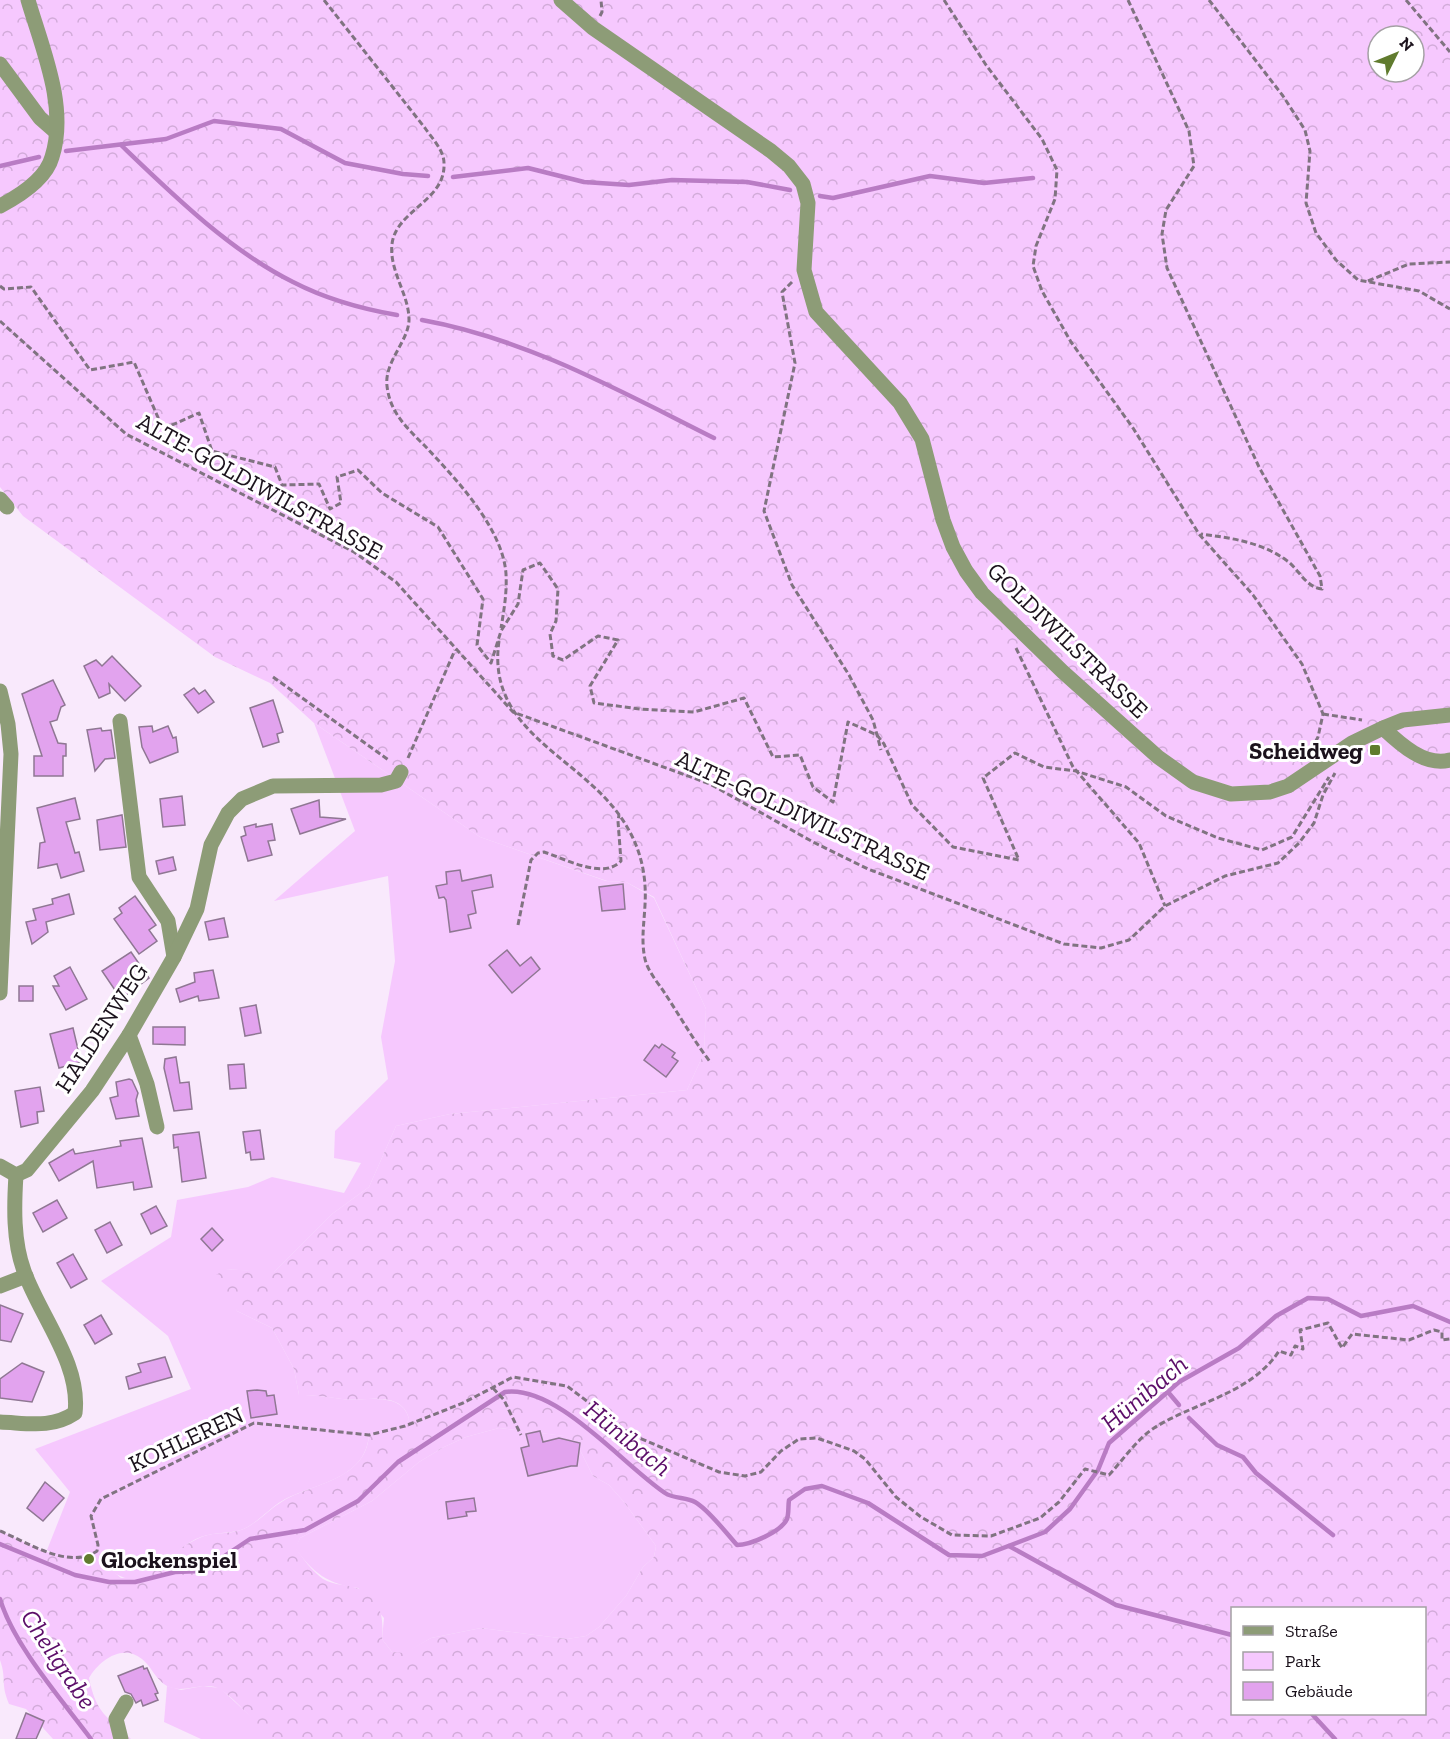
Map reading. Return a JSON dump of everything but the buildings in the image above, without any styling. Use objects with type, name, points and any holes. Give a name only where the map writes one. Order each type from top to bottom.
[{"type":"street","points":[[0,206],[17,197],[36,180],[52,159],[56,132],[57,115],[54,93],[28,0]]},
{"type":"street","name":"GOLDIWILSTRASSE","points":[[561,0],[593,28],[771,151],[789,166],[803,184],[808,203],[804,270],[816,312],[900,403],[922,439],[943,520],[952,547],[966,571],[982,593],[1063,672],[1158,757],[1193,782],[1231,794],[1270,792],[1288,786],[1349,745],[1383,728],[1403,720],[1450,715]]},
{"type":"street","points":[[0,64],[40,118],[56,132]]},
{"type":"street","points":[[0,691],[8,724],[11,765],[0,993]]},
{"type":"street","name":"HALDENWEG","points":[[120,721],[139,877],[168,921],[174,957]]},
{"type":"street","points":[[1383,728],[1406,749],[1443,762],[1450,760]]},
{"type":"street","name":"HALDENWEG","points":[[16,1175],[27,1170],[92,1091],[129,1035],[174,957],[197,909],[211,845],[228,813],[242,799],[273,786],[381,785],[396,781],[400,772]]},
{"type":"street","points":[[129,1035],[147,1084],[157,1127]]},
{"type":"street","points":[[0,1166],[16,1175],[14,1208],[17,1238],[26,1276],[66,1364],[73,1385],[75,1413],[59,1422],[36,1425],[0,1422]]},
{"type":"street","points":[[0,1287],[26,1276]]},
{"type":"street","points":[[121,1739],[116,1719],[126,1702]]},
{"type":"path","points":[[324,0],[425,128],[440,149],[444,163],[439,182],[429,198],[397,225],[392,243],[392,260],[410,319],[406,333],[391,363],[387,383],[389,400],[398,418],[458,481],[498,546],[506,572],[506,597],[497,666],[503,689],[513,712],[529,732],[619,815],[636,843],[645,869],[642,942],[646,963],[688,1032],[711,1063]]},
{"type":"path","points":[[944,0],[986,65],[1042,139],[1057,170],[1056,199],[1034,256],[1033,266],[1042,291],[1071,342],[1133,428],[1199,534],[1253,595],[1302,664],[1323,714],[1318,737],[1306,758]]},
{"type":"path","points":[[1128,0],[1189,131],[1194,151],[1194,166],[1166,210],[1162,234],[1167,268],[1258,467],[1320,576],[1322,589],[1314,588],[1287,561],[1267,549],[1236,539],[1199,534]]},
{"type":"path","points":[[1209,0],[1283,96],[1305,130],[1310,151],[1306,203],[1316,233],[1336,260],[1358,280],[1419,291],[1450,309]]},
{"type":"path","points":[[1406,0],[1450,52]]},
{"type":"path","points":[[1366,282],[1408,264],[1450,262]]},
{"type":"path","points":[[804,270],[782,292],[795,363],[764,512],[792,585],[849,675],[873,720],[881,750]]},
{"type":"path","points":[[0,286],[4,289],[31,287],[90,370],[134,362],[163,429],[199,413],[212,451],[275,467],[282,486],[320,484],[330,509],[341,503],[338,477],[358,470],[382,493],[438,527],[483,599],[477,645],[491,663],[501,631],[518,604],[523,570],[540,563],[558,589],[555,621],[550,634],[553,656],[563,660],[598,636],[618,640],[590,686],[594,703],[640,709],[694,712],[744,698],[773,756],[800,755],[813,787],[832,802],[848,722],[877,735],[884,744],[912,805],[954,847],[1019,860],[983,778],[1015,753],[1044,767],[1076,771],[1126,787],[1166,816],[1218,838],[1262,850],[1292,837],[1349,745]]},
{"type":"path","name":"ALTE-GOLDIWILSTRASSE","points":[[0,321],[126,434],[354,552],[396,582],[513,712],[710,784],[813,842],[868,869],[1064,944],[1101,948],[1129,940],[1165,906],[1225,876],[1278,863],[1299,843],[1314,823],[1323,795],[1349,745]]},
{"type":"path","points":[[1013,641],[1076,771],[1139,843],[1165,906]]},
{"type":"path","points":[[273,677],[377,750],[400,772],[455,650]]},
{"type":"path","points":[[1323,714],[1360,719],[1383,728]]},
{"type":"path","points":[[518,924],[531,860],[538,853],[544,852],[603,870],[615,867],[621,861],[619,815]]},
{"type":"path","points":[[521,1435],[504,1400],[494,1389],[513,1377],[567,1386],[581,1400],[630,1434],[719,1472],[745,1476],[761,1472],[781,1451],[799,1439],[817,1438],[854,1451],[865,1459],[896,1497],[921,1517],[952,1535],[992,1536],[1040,1518],[1059,1502],[1085,1469],[1109,1475],[1153,1429],[1236,1388],[1269,1365],[1279,1351],[1291,1355],[1295,1346],[1303,1349],[1300,1330],[1328,1323],[1342,1348],[1352,1334],[1409,1340],[1434,1330],[1442,1332],[1442,1340],[1450,1339]]},
{"type":"path","name":"KOHLEREN","points":[[0,1531],[58,1556],[78,1560],[85,1558],[97,1551],[98,1545],[91,1516],[101,1499],[254,1424],[369,1436],[405,1425],[494,1389]]},
{"type":"green space","points":[[0,0],[1450,0],[1450,1739],[275,1739],[221,1690],[208,1686],[180,1689],[167,1686],[142,1659],[127,1653],[119,1653],[105,1660],[89,1678],[99,1707],[131,1739],[53,1739],[26,1709],[9,1704],[0,1660],[0,1531],[36,1548],[62,1556],[74,1558],[97,1551],[101,1561],[121,1578],[132,1577],[152,1568],[197,1539],[243,1529],[283,1501],[336,1478],[359,1462],[366,1450],[369,1435],[405,1425],[409,1419],[399,1404],[390,1400],[299,1395],[294,1369],[272,1328],[237,1311],[216,1275],[226,1269],[274,1272],[332,1214],[369,1187],[396,1126],[450,1114],[687,1090],[704,1053],[706,1009],[654,897],[626,882],[607,881],[480,837],[314,723],[270,683],[215,657],[23,516],[0,487]],"holes":[[[499,1428],[564,1436],[576,1442],[593,1476],[609,1485],[656,1546],[654,1557],[643,1567],[626,1596],[599,1627],[586,1636],[567,1639],[481,1628],[431,1638],[404,1653],[392,1652],[382,1639],[381,1616],[372,1598],[359,1589],[323,1579],[308,1565],[296,1548],[300,1538],[372,1501],[419,1462],[466,1437]]]},
{"type":"green space","points":[[314,723],[480,837],[606,881],[626,882],[654,898],[706,1009],[704,1053],[687,1090],[450,1114],[396,1126],[369,1187],[332,1214],[273,1273],[226,1269],[237,1311],[272,1328],[294,1369],[299,1395],[391,1401],[399,1404],[405,1410],[409,1419],[405,1426],[369,1435],[365,1450],[358,1462],[336,1478],[282,1501],[243,1529],[196,1539],[151,1571],[134,1578],[122,1577],[90,1556],[68,1559],[47,1550],[70,1492],[35,1449],[191,1389],[168,1336],[101,1281],[171,1237],[177,1200],[248,1187],[272,1177],[344,1193],[361,1163],[334,1158],[335,1131],[388,1079],[381,1037],[395,961],[388,876],[274,901],[355,831]]},
{"type":"green space","points":[[499,1428],[565,1436],[576,1442],[593,1476],[609,1485],[656,1546],[654,1557],[643,1567],[626,1596],[599,1627],[586,1636],[567,1639],[481,1628],[431,1638],[404,1654],[392,1652],[382,1639],[384,1618],[358,1588],[338,1584],[322,1576],[295,1548],[300,1538],[372,1501],[419,1462],[444,1447],[466,1437]]},
{"type":"green space","points":[[167,1686],[181,1690],[203,1686],[220,1688],[275,1739],[201,1739],[164,1722]]},
{"type":"waterway","points":[[66,151],[166,139],[214,121],[281,129],[345,163],[403,174],[428,176]]},
{"type":"waterway","points":[[121,145],[202,220],[270,269],[305,288],[330,298],[397,315]]},
{"type":"waterway","points":[[0,166],[39,157]]},
{"type":"waterway","points":[[453,177],[528,168],[584,182],[629,185],[672,180],[747,182],[790,190]]},
{"type":"waterway","points":[[820,196],[833,198],[930,176],[984,183],[1033,178]]},
{"type":"waterway","points":[[422,320],[461,329],[536,353],[608,385],[714,438]]},
{"type":"waterway","name":"Hünibach","points":[[0,1544],[75,1575],[109,1582],[135,1582],[175,1572],[202,1571],[250,1539],[305,1530],[358,1501],[398,1462],[505,1392],[525,1393],[546,1401],[567,1413],[665,1493],[691,1500],[700,1505],[737,1545],[757,1540],[778,1529],[787,1519],[789,1500],[805,1489],[822,1486],[868,1503],[949,1555],[982,1556],[1045,1532],[1070,1509],[1098,1470],[1109,1443],[1179,1382],[1239,1348],[1276,1316],[1308,1298],[1328,1299],[1361,1316],[1413,1306],[1450,1322]]},
{"type":"waterway","points":[[1168,1392],[1179,1405]]},
{"type":"waterway","points":[[1189,1418],[1217,1445],[1243,1457],[1256,1473],[1333,1535]]},
{"type":"waterway","points":[[1009,1546],[1116,1605],[1231,1635]]},
{"type":"waterway","name":"Cheligrabe","points":[[0,1599],[27,1654],[91,1739]]},
{"type":"waterway","points":[[1313,1715],[1335,1739]]},
{"type":"place","name":"Scheidweg","points":[[1375,750]]},
{"type":"place","name":"Glockenspiel","points":[[89,1559]]}]
